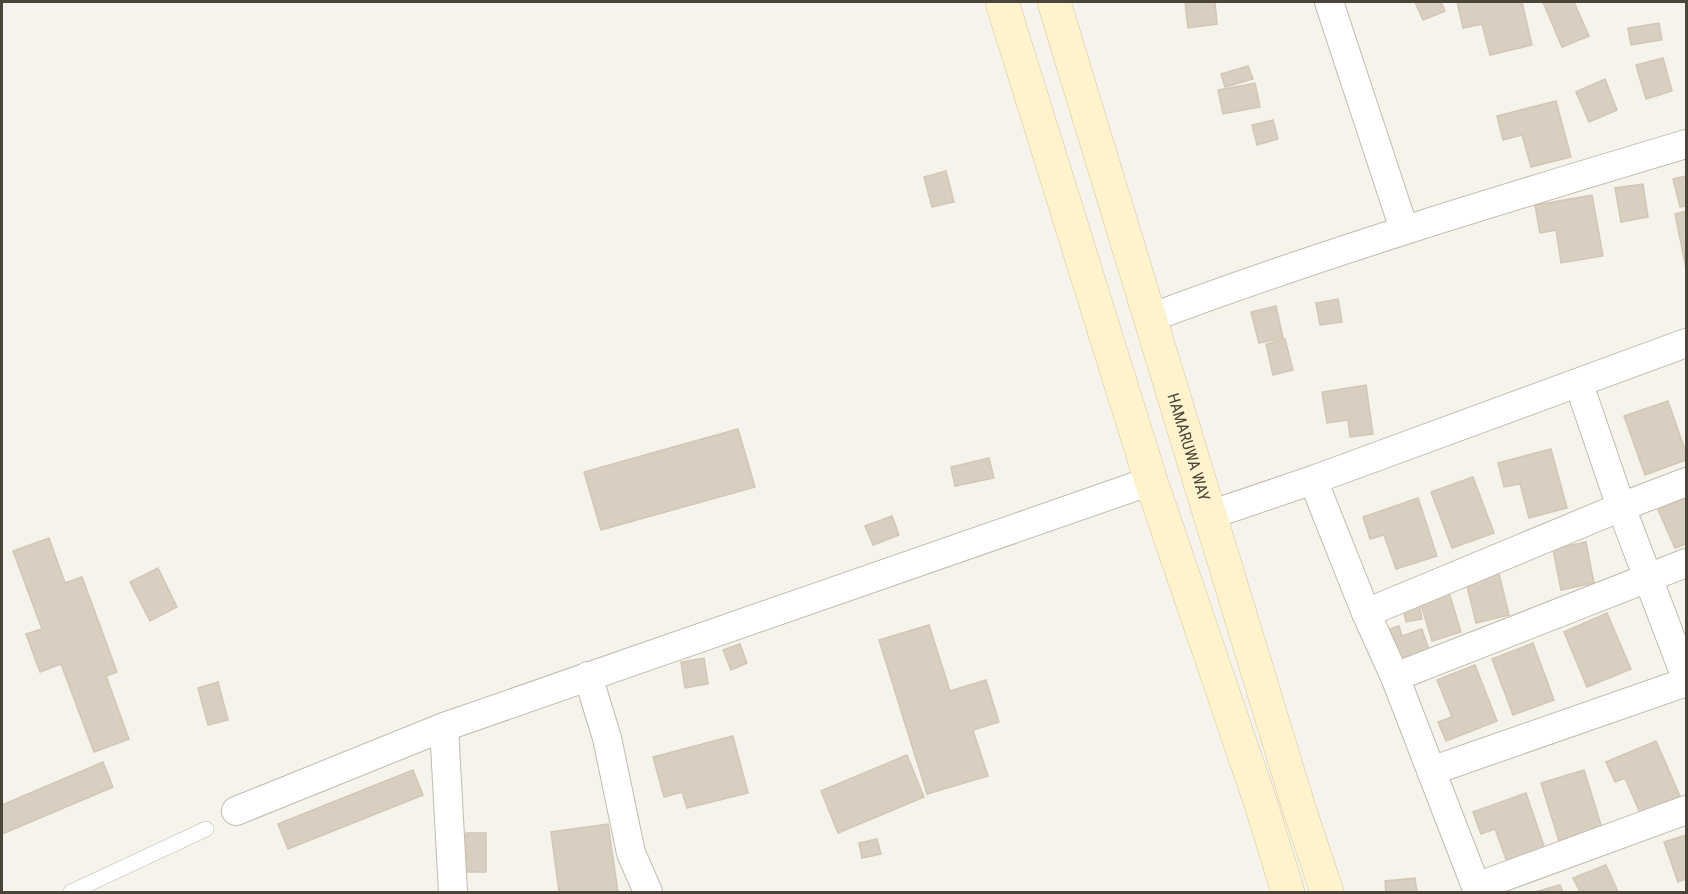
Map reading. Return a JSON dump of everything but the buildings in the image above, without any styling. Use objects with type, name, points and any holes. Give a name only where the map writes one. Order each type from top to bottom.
[{"type":"main road","points":[[1002,2],[1151,481],[1260,801],[1288,892]]},
{"type":"main road","name":"HAMARUWA WAY","points":[[1054,2],[1299,808],[1327,892]]},
{"type":"street","points":[[1329,2],[1404,229]]},
{"type":"street","points":[[1150,318],[1227,289],[1404,229],[1686,144]]},
{"type":"street","points":[[1210,515],[1579,384],[1686,343]]},
{"type":"street","points":[[1431,771],[1686,680],[1621,507],[1579,384]]},
{"type":"street","points":[[1313,480],[1366,613],[1395,677],[1477,890],[1686,810]]},
{"type":"street","points":[[236,811],[444,727],[1151,481]]},
{"type":"street","points":[[1366,613],[1686,482]]},
{"type":"street","points":[[1395,677],[1686,563]]},
{"type":"street","points":[[588,676],[608,738],[632,853],[648,892]]},
{"type":"street","points":[[444,727],[453,892]]},
{"type":"lane","points":[[71,892],[206,829]]}]
